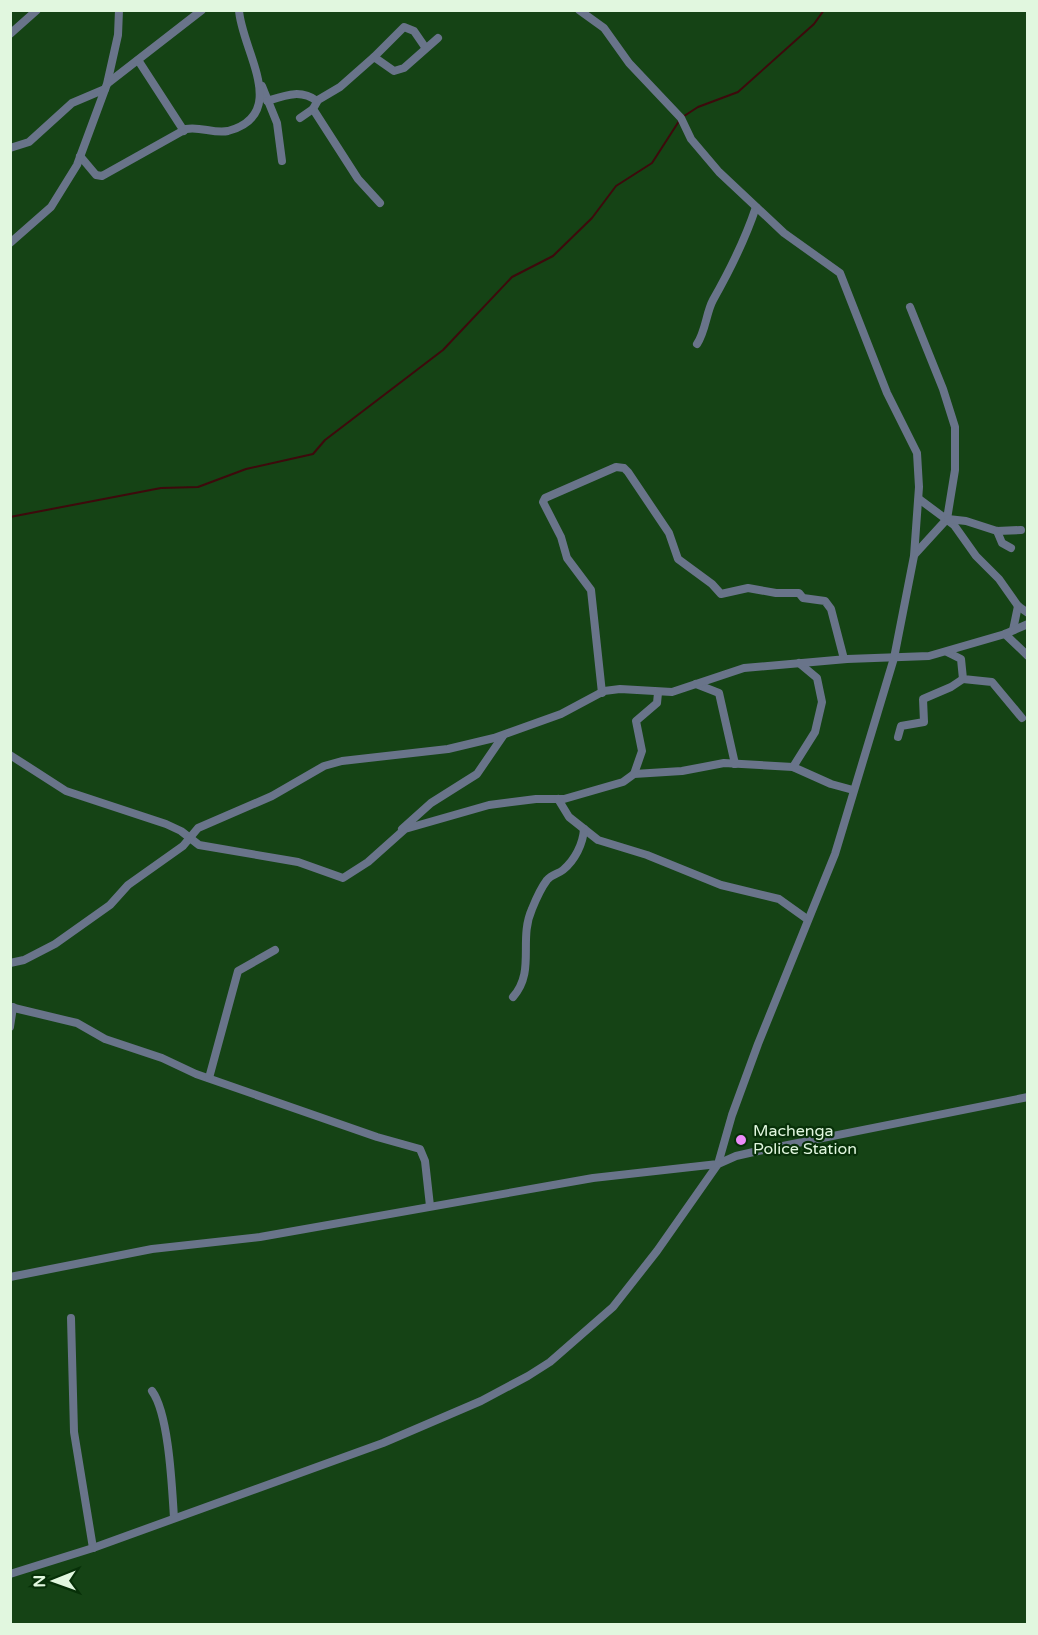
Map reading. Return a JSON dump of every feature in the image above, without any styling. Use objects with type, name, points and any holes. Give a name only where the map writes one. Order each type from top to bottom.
[{"type":"street","points":[[10,34],[37,10]]},
{"type":"street","points":[[10,243],[51,207],[72,177],[106,86],[118,35],[118,10]]},
{"type":"street","points":[[10,148],[29,142],[72,103],[106,86],[113,76],[138,60],[202,10]]},
{"type":"street","points":[[238,10],[242,32],[277,123],[282,161]]},
{"type":"street","points":[[10,1574],[93,1548],[383,1443],[481,1401],[550,1362],[613,1307],[657,1251],[718,1164],[732,1115],[807,919],[835,854],[894,658],[914,556],[919,499],[917,453],[887,393],[845,281],[831,265],[784,233],[698,148],[681,118],[629,63],[604,28],[579,10]]},
{"type":"street","points":[[300,118],[340,87],[404,27],[414,31],[425,47]]},
{"type":"street","points":[[374,57],[394,71],[404,68],[422,54],[425,47],[438,38]]},
{"type":"street","points":[[138,60],[184,131]]},
{"type":"street","points":[[80,156],[96,175],[102,176],[184,131],[195,127],[225,131],[246,122],[254,114],[259,103],[259,79]]},
{"type":"street","points":[[267,101],[302,93],[315,105],[358,179],[380,203]]},
{"type":"street","points":[[697,344],[705,331],[712,301],[745,238],[756,207]]},
{"type":"street","points":[[910,307],[953,417],[955,470],[947,519],[914,556]]},
{"type":"street","points":[[602,693],[591,590],[567,558],[561,537],[543,502],[545,498],[616,467],[624,468],[628,472],[655,511],[669,533],[678,559],[712,584],[721,594],[748,588],[776,593],[799,593],[803,598],[825,601],[831,609],[844,659]]},
{"type":"street","points":[[919,499],[954,525],[976,556],[999,579],[1018,606],[1028,613]]},
{"type":"street","points":[[947,519],[966,520],[997,531],[1021,530]]},
{"type":"street","points":[[997,531],[1002,543],[1011,548]]},
{"type":"street","points":[[1013,630],[1018,606]]},
{"type":"street","points":[[10,963],[39,953],[110,905],[128,885],[189,839],[203,825],[272,796],[324,766],[342,761],[448,749],[503,736],[561,714],[602,693],[620,689],[658,693],[672,692],[744,668],[844,659],[894,658],[945,652],[1005,634],[1028,624]]},
{"type":"street","points":[[1005,634],[1028,656]]},
{"type":"street","points":[[945,652],[961,659],[963,679]]},
{"type":"street","points":[[793,767],[815,732],[822,702],[817,678],[799,663]]},
{"type":"street","points":[[898,737],[901,726],[924,722],[922,699],[951,687],[963,679],[992,682],[1022,718]]},
{"type":"street","points":[[696,684],[719,693],[735,764]]},
{"type":"street","points":[[634,774],[642,751],[636,721],[657,703],[658,693]]},
{"type":"street","points":[[10,754],[66,791],[166,824],[181,831],[199,845],[298,862],[343,878],[368,862],[431,803],[477,774],[503,736]]},
{"type":"street","points":[[399,833],[489,805],[536,799],[558,799],[623,782],[634,774],[682,771],[714,764],[793,767],[831,784],[853,790]]},
{"type":"street","points":[[558,799],[569,817],[598,840],[647,855],[721,885],[779,899],[807,919]]},
{"type":"street","points":[[513,997],[523,985],[525,978],[525,947],[529,915],[548,878],[563,869],[581,845],[584,829]]},
{"type":"street","points":[[209,1078],[238,971],[275,950]]},
{"type":"street","points":[[10,1027],[11,1007],[77,1023],[105,1040],[162,1058],[209,1078],[378,1137],[420,1149],[425,1161],[430,1206]]},
{"type":"street","points":[[10,1277],[152,1250],[260,1237],[593,1178],[718,1164],[747,1153],[1028,1096]]},
{"type":"street","points":[[71,1318],[74,1431],[93,1548]]},
{"type":"street","points":[[152,1391],[158,1404],[169,1460],[174,1518]]},
{"type":"shaded area","points":[[11,11],[1027,11],[1027,1624],[11,1624]]},
{"type":"waterway","points":[[10,517],[161,488],[198,487],[246,469],[313,454],[325,440],[443,350],[512,277],[553,256],[592,218],[616,186],[652,163],[681,118],[698,107],[738,92],[814,24],[824,10]]},
{"type":"place","name":"Machenga Police Station","points":[[741,1140]]}]
